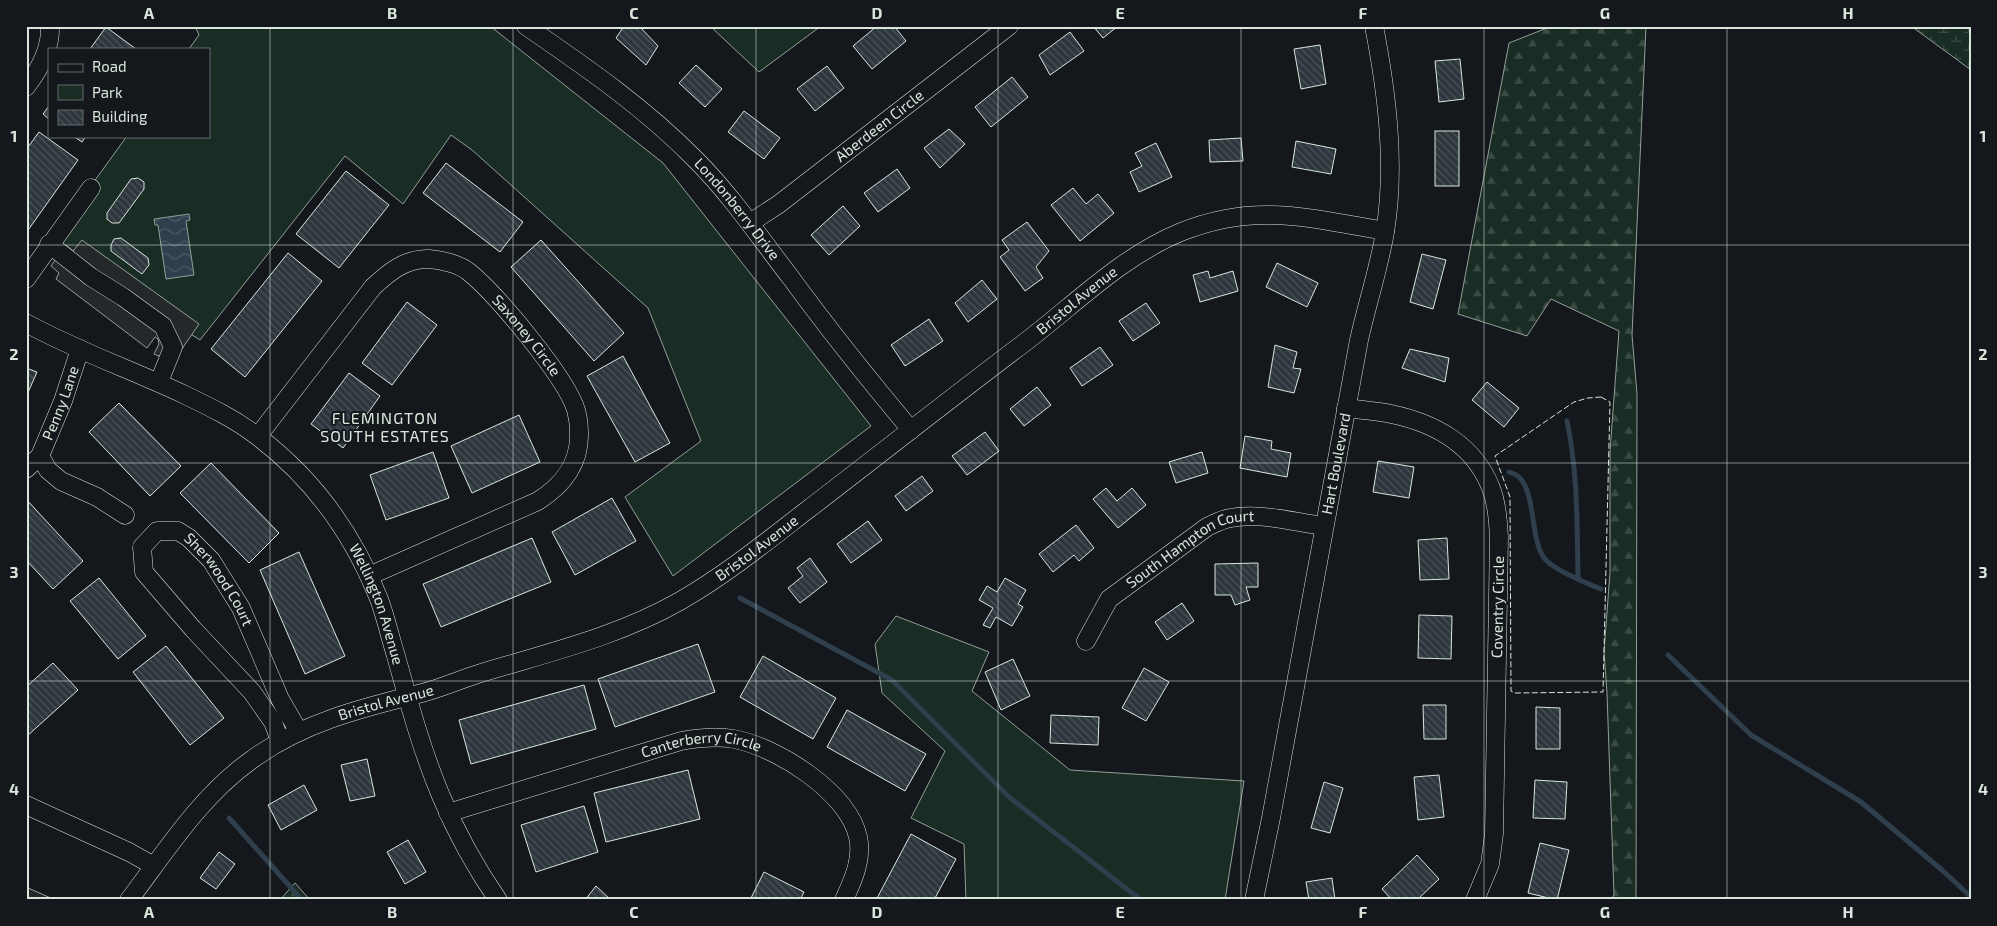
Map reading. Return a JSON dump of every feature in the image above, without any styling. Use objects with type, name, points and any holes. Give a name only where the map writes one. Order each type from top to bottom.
[{"type":"street","points":[[26,87],[37,73],[46,54],[50,26]]},
{"type":"street","name":"Londonberry Drive","points":[[526,26],[604,79],[652,118],[697,161],[750,223],[823,320],[911,430]]},
{"type":"street","name":"Aberdeen Circle","points":[[750,223],[778,204],[1009,26]]},
{"type":"street","name":"Hart Boulevard","points":[[1254,900],[1358,340],[1375,279],[1385,231],[1390,163],[1381,62],[1374,26]]},
{"type":"street","points":[[26,279],[91,188]]},
{"type":"street","name":"Bristol Avenue","points":[[129,900],[206,800],[227,779],[252,759],[280,741],[325,720],[422,693],[586,642],[648,617],[679,602],[767,540],[1114,273],[1152,246],[1206,222],[1263,213],[1305,217],[1385,231]]},
{"type":"street","points":[[50,244],[91,277],[163,326],[173,347],[160,382]]},
{"type":"street","name":"Saxoney Circle","points":[[258,436],[373,287],[385,276],[412,260],[429,259],[448,262],[467,271],[499,303],[534,345],[565,388],[576,410],[579,433],[577,454],[568,475],[554,490],[538,501],[369,576]]},
{"type":"street","name":"Wellington Avenue","points":[[26,323],[80,349],[160,382],[211,407],[258,436],[303,476],[322,498],[355,546],[380,601],[431,769],[448,813],[473,860],[498,900]]},
{"type":"street","name":"Penny Lane","points":[[26,469],[40,456],[63,400],[80,349]]},
{"type":"street","name":"Coventry Circle","points":[[1346,408],[1390,414],[1431,426],[1451,437],[1468,451],[1482,469],[1492,489],[1497,512],[1499,537],[1495,813],[1490,864],[1475,900]]},
{"type":"street","name":"Penny Lane","points":[[40,456],[48,470],[61,480],[97,497],[125,515]]},
{"type":"street","name":"South Hampton Court","points":[[1086,641],[1109,599],[1207,527],[1226,519],[1247,517],[1324,526]]},
{"type":"street","name":"Sherwood Court","points":[[280,741],[273,722],[252,692],[192,629],[144,572],[142,547],[157,531],[178,531],[189,538],[211,560],[241,608],[280,699],[299,732]]},
{"type":"street","name":"Canterberry Circle","points":[[448,813],[681,742],[698,738],[734,740],[765,750],[815,778],[830,790],[840,803],[858,837],[859,859],[854,880],[844,900]]},
{"type":"street","points":[[26,805],[129,852],[154,866]]},
{"type":"green space","points":[[195,26],[490,26],[663,163],[871,426],[673,576],[625,497],[701,441],[648,308],[472,150],[451,135],[403,204],[345,156],[200,340],[49,244],[126,138],[210,138],[210,48],[190,48],[199,35]]},
{"type":"green space","points":[[710,26],[821,26],[759,72]]},
{"type":"green space","points":[[1552,26],[1646,26],[1632,335],[1637,394],[1636,900],[1610,900],[1614,895],[1604,652],[1610,572],[1610,451],[1619,331],[1551,299],[1527,336],[1458,314],[1509,43]]},
{"type":"green space","points":[[1911,26],[1971,26],[1971,70]]},
{"type":"green space","points":[[896,616],[989,652],[972,691],[1070,770],[1244,781],[1225,900],[966,900],[964,844],[911,818],[945,751],[882,693],[875,644]]},
{"type":"green space","points":[[295,883],[310,900],[280,900]]},
{"type":"shaded area","points":[[82,240],[199,324],[173,362],[154,354],[159,344],[158,339],[155,337],[147,348],[56,279],[59,273],[51,266],[66,245],[73,251]]},
{"type":"shaded area","points":[[26,887],[53,899],[26,900]]},
{"type":"water","points":[[189,214],[190,220],[186,221],[194,275],[166,279],[158,225],[155,225],[154,219]]},
{"type":"building","points":[[624,26],[639,26],[658,46],[646,65],[616,38]]},
{"type":"building","points":[[877,26],[894,26],[906,41],[872,69],[853,46]]},
{"type":"building","points":[[1093,26],[1118,26],[1103,38]]},
{"type":"building","points":[[106,27],[135,48],[91,48]]},
{"type":"building","points":[[1070,32],[1084,51],[1050,75],[1039,55]]},
{"type":"building","points":[[1320,45],[1326,84],[1301,89],[1294,49]]},
{"type":"building","points":[[1460,59],[1464,99],[1439,102],[1435,61]]},
{"type":"building","points":[[696,65],[722,89],[705,107],[679,83]]},
{"type":"building","points":[[827,66],[844,88],[815,111],[797,89]]},
{"type":"building","points":[[1012,77],[1028,97],[991,127],[975,107]]},
{"type":"building","points":[[48,107],[48,118],[43,114]]},
{"type":"building","points":[[744,111],[780,138],[764,159],[728,132]]},
{"type":"building","points":[[949,129],[965,144],[940,168],[924,148]]},
{"type":"building","points":[[1435,131],[1459,131],[1459,186],[1435,186]]},
{"type":"building","points":[[39,132],[78,160],[26,233],[26,150]]},
{"type":"building","points":[[76,138],[85,138],[82,142]]},
{"type":"building","points":[[1241,138],[1243,161],[1210,162],[1209,140]]},
{"type":"building","points":[[1296,141],[1336,149],[1331,174],[1292,167]]},
{"type":"building","points":[[1156,143],[1172,177],[1139,192],[1130,172],[1142,166],[1135,153]]},
{"type":"building","points":[[446,163],[523,222],[500,252],[423,193]]},
{"type":"building","points":[[897,169],[910,188],[878,212],[864,193]]},
{"type":"building","points":[[346,171],[389,205],[339,268],[296,234]]},
{"type":"building","points":[[138,178],[144,182],[144,189],[119,223],[112,223],[107,219],[107,213],[131,179]]},
{"type":"building","points":[[1073,188],[1086,204],[1098,194],[1114,213],[1080,241],[1051,205]]},
{"type":"building","points":[[843,206],[860,226],[829,255],[811,235]]},
{"type":"building","points":[[1027,222],[1049,251],[1036,267],[1043,278],[1025,291],[1000,257],[1009,250],[1002,240]]},
{"type":"building","points":[[121,238],[148,258],[149,265],[142,274],[111,251],[114,239]]},
{"type":"building","points":[[541,240],[624,333],[594,361],[511,267]]},
{"type":"building","points":[[288,253],[322,281],[245,377],[211,349]]},
{"type":"building","points":[[1422,254],[1446,260],[1433,309],[1410,302]]},
{"type":"building","points":[[1277,263],[1318,283],[1307,307],[1266,287]]},
{"type":"building","points":[[1208,271],[1210,278],[1233,271],[1238,291],[1200,302],[1193,275]]},
{"type":"building","points":[[982,280],[997,299],[968,322],[955,303]]},
{"type":"building","points":[[407,302],[437,325],[392,385],[362,363]]},
{"type":"building","points":[[1146,303],[1160,323],[1133,341],[1119,321]]},
{"type":"building","points":[[929,319],[943,341],[905,366],[891,345]]},
{"type":"building","points":[[1275,345],[1297,352],[1293,368],[1301,369],[1294,393],[1268,387]]},
{"type":"building","points":[[1100,347],[1113,365],[1082,386],[1070,368]]},
{"type":"building","points":[[1410,349],[1449,358],[1445,382],[1402,368]]},
{"type":"building","points":[[623,356],[670,443],[635,462],[587,376]]},
{"type":"building","points":[[26,368],[37,372],[26,397]]},
{"type":"building","points":[[349,373],[380,396],[343,448],[311,424]]},
{"type":"building","points":[[1487,382],[1519,408],[1504,427],[1472,400]]},
{"type":"building","points":[[1037,387],[1051,405],[1024,426],[1010,409]]},
{"type":"building","points":[[119,403],[181,466],[150,496],[89,432]]},
{"type":"building","points":[[519,415],[540,462],[472,493],[451,446]]},
{"type":"building","points":[[985,432],[999,451],[967,475],[952,456]]},
{"type":"building","points":[[1245,436],[1272,441],[1271,449],[1291,453],[1287,477],[1240,468]]},
{"type":"building","points":[[433,452],[449,498],[386,520],[370,475]]},
{"type":"building","points":[[1202,452],[1208,473],[1176,483],[1169,462]]},
{"type":"building","points":[[1378,461],[1414,467],[1409,498],[1373,492]]},
{"type":"building","points":[[211,463],[279,533],[249,563],[180,493]]},
{"type":"building","points":[[922,476],[933,491],[906,511],[895,496]]},
{"type":"building","points":[[1106,488],[1117,501],[1132,488],[1146,505],[1118,528],[1093,499]]},
{"type":"building","points":[[612,498],[636,541],[575,575],[552,532]]},
{"type":"building","points":[[26,499],[83,561],[53,589],[26,560]]},
{"type":"building","points":[[868,521],[882,540],[851,563],[837,544]]},
{"type":"building","points":[[1076,525],[1094,548],[1079,561],[1074,555],[1053,572],[1039,554]]},
{"type":"building","points":[[532,538],[551,582],[441,627],[423,584]]},
{"type":"building","points":[[1447,538],[1449,579],[1420,580],[1418,540]]},
{"type":"building","points":[[299,552],[345,656],[305,674],[260,570]]},
{"type":"building","points":[[810,558],[827,582],[800,603],[788,588],[803,576],[797,568]]},
{"type":"building","points":[[1258,563],[1258,587],[1246,587],[1250,600],[1235,605],[1231,595],[1215,595],[1215,564]]},
{"type":"building","points":[[99,578],[146,636],[118,659],[70,601]]},
{"type":"building","points":[[1005,578],[1026,590],[1018,604],[1023,607],[1012,626],[996,617],[990,628],[983,625],[993,608],[979,600],[987,586],[997,592]]},
{"type":"building","points":[[1182,603],[1194,621],[1167,640],[1155,622]]},
{"type":"building","points":[[1419,615],[1452,616],[1451,659],[1418,658]]},
{"type":"building","points":[[698,644],[715,692],[615,727],[598,679]]},
{"type":"building","points":[[166,646],[224,718],[190,745],[133,672]]},
{"type":"building","points":[[763,656],[836,698],[813,739],[740,697]]},
{"type":"building","points":[[1013,659],[1030,696],[1001,710],[985,672]]},
{"type":"building","points":[[53,663],[78,690],[26,737],[26,687]]},
{"type":"building","points":[[1144,668],[1169,682],[1146,721],[1122,708]]},
{"type":"building","points":[[584,685],[596,729],[471,764],[459,720]]},
{"type":"building","points":[[1423,705],[1446,705],[1446,739],[1424,739]]},
{"type":"building","points":[[1536,707],[1560,708],[1560,749],[1536,749]]},
{"type":"building","points":[[847,710],[926,754],[905,791],[827,747]]},
{"type":"building","points":[[1051,715],[1099,717],[1098,745],[1050,743]]},
{"type":"building","points":[[367,759],[375,796],[350,801],[341,765]]},
{"type":"building","points":[[688,770],[700,819],[606,842],[594,793]]},
{"type":"building","points":[[1439,775],[1444,817],[1418,820],[1414,777]]},
{"type":"building","points":[[1535,780],[1567,782],[1565,819],[1533,818]]},
{"type":"building","points":[[1324,782],[1343,788],[1330,833],[1311,828]]},
{"type":"building","points":[[304,785],[317,810],[281,830],[268,805]]},
{"type":"building","points":[[584,806],[598,852],[536,872],[521,825]]},
{"type":"building","points":[[911,834],[956,859],[934,900],[876,900]]},
{"type":"building","points":[[408,840],[426,872],[405,884],[387,852]]},
{"type":"building","points":[[1540,843],[1569,850],[1557,900],[1528,893]]},
{"type":"building","points":[[219,852],[235,864],[216,889],[200,878]]},
{"type":"building","points":[[1417,855],[1439,879],[1417,900],[1392,900],[1382,889]]},
{"type":"building","points":[[764,872],[804,892],[800,900],[750,900]]},
{"type":"building","points":[[1332,878],[1335,900],[1309,900],[1306,882]]},
{"type":"building","points":[[596,886],[611,900],[585,900]]},
{"type":"waterway","points":[[1567,421],[1575,480],[1578,579]]},
{"type":"waterway","points":[[1509,472],[1518,476],[1528,494],[1537,539],[1544,558],[1562,572],[1601,589]]},
{"type":"waterway","points":[[740,598],[892,680],[1010,798],[1141,900]]},
{"type":"waterway","points":[[1668,655],[1751,735],[1861,802],[1971,897]]},
{"type":"waterway","points":[[229,818],[302,900]]},
{"type":"fence","points":[[1601,397],[1610,402],[1603,692],[1515,693],[1511,691],[1510,497],[1495,456],[1574,402],[1601,397]]},
{"type":"district","name":"FLEMINGTON SOUTH ESTATES","points":[[385,427]]}]
